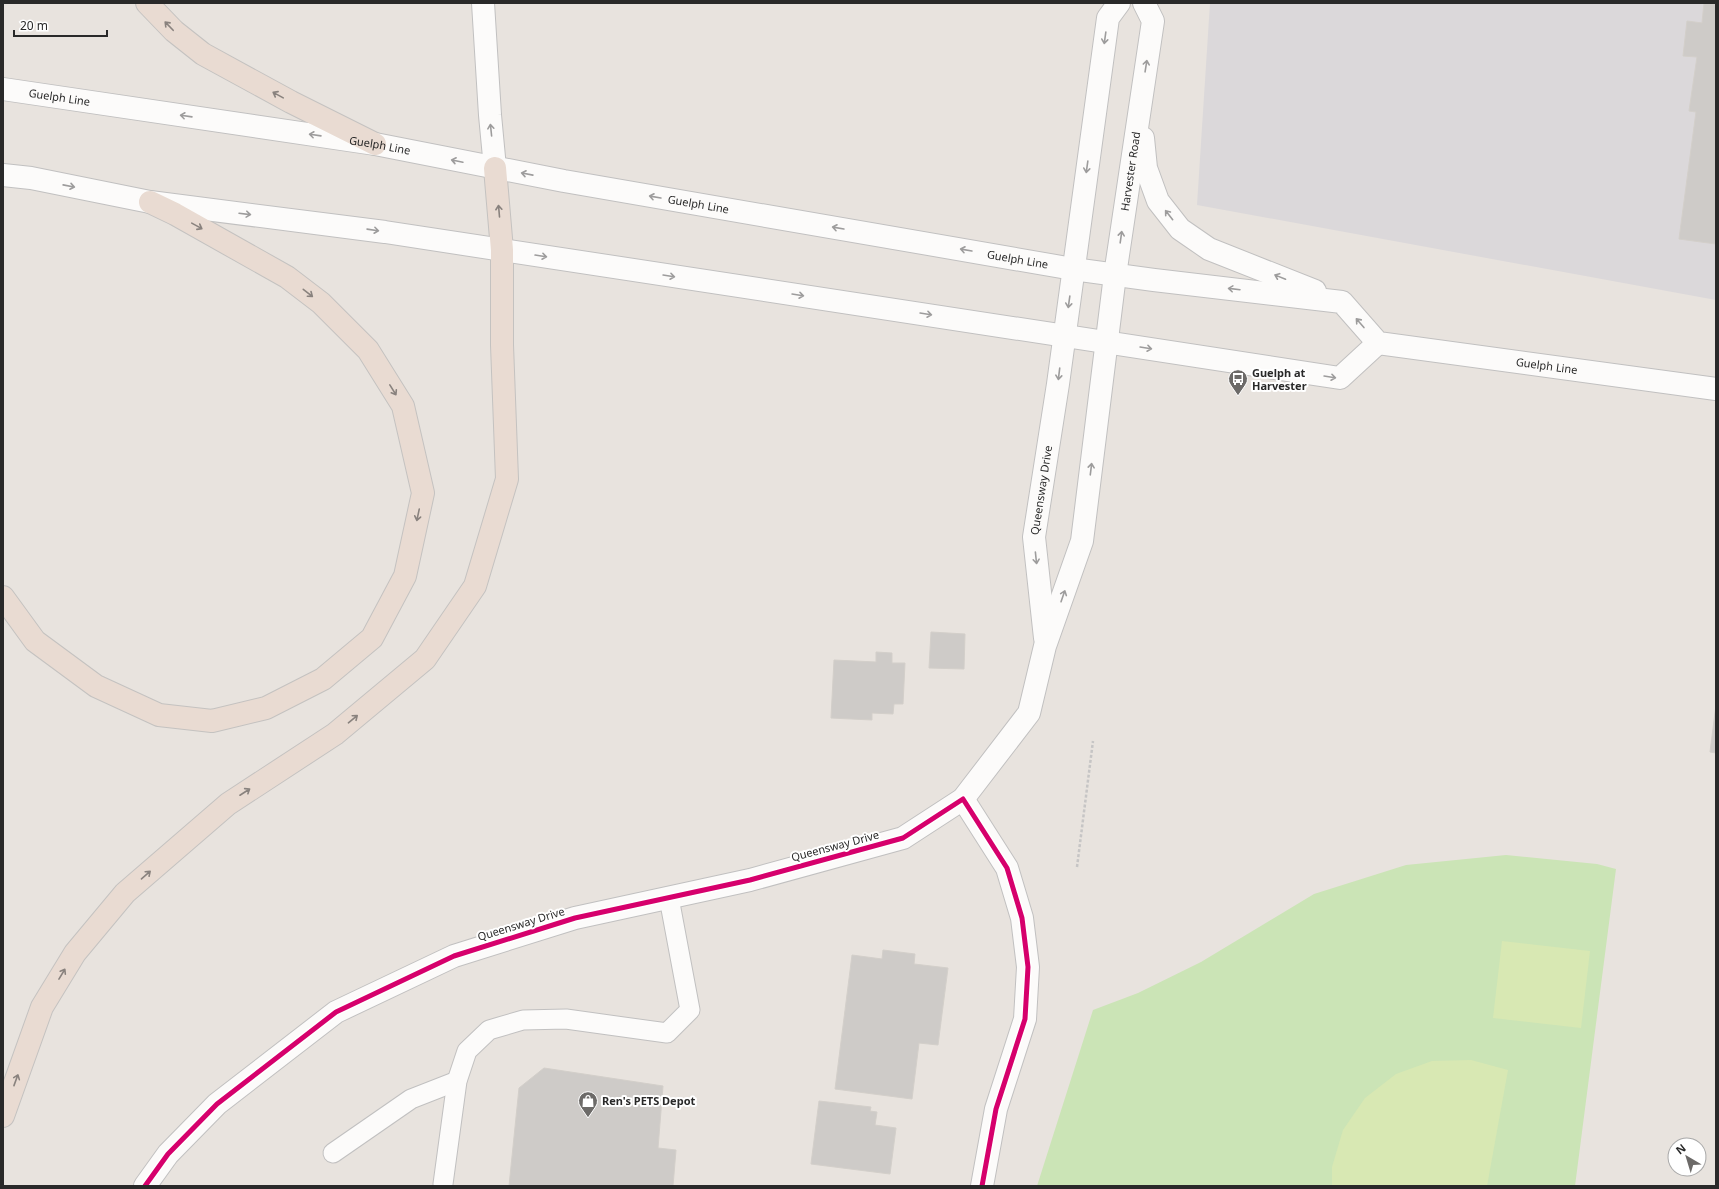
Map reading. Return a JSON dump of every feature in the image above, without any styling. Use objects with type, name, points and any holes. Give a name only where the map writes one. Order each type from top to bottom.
[{"type":"highway","points":[[147,3],[174,31],[203,54],[291,102],[375,144]]},
{"type":"highway","points":[[3,1116],[42,1008],[75,953],[125,893],[228,804],[335,734],[424,659],[475,586],[507,480],[502,345],[502,250],[495,168]]},
{"type":"highway","points":[[3,597],[35,640],[96,686],[159,715],[212,721],[266,708],[323,680],[372,638],[405,576],[423,493],[403,406],[368,350],[321,303],[287,277],[175,214],[150,202]]},
{"type":"main road","points":[[483,3],[495,168]]},
{"type":"main road","points":[[1064,336],[1108,18],[1119,3]]},
{"type":"main road","name":"Harvester Road","points":[[1107,342],[1115,275],[1153,21],[1144,3]]},
{"type":"main road","name":"Guelph Line","points":[[3,89],[375,144],[495,168],[1073,269],[1342,302]]},
{"type":"main road","points":[[3,175],[31,178],[150,202],[385,232],[1340,378],[1378,343],[1342,302],[1209,249],[1180,229],[1158,201],[1146,168],[1140,105]]},
{"type":"main road","name":"Queensway Drive","points":[[1045,646],[1034,537],[1064,336]]},
{"type":"main road","name":"Queensway Drive","points":[[145,1186],[168,1154],[217,1104],[336,1012],[454,956],[575,918],[750,880],[903,838],[963,799],[1029,713],[1045,646],[1082,541],[1107,342]]},
{"type":"main road","name":"Guelph Line","points":[[1378,343],[1716,389]]},
{"type":"main road","points":[[963,799],[1007,868],[1022,918],[1028,967],[1025,1019],[996,1109],[982,1186]]},
{"type":"lane","points":[[443,1184],[457,1081],[467,1051],[489,1030],[523,1020],[566,1019],[667,1033],[690,1010],[669,898]]},
{"type":"lane","points":[[333,1153],[411,1099],[457,1081]]},
{"type":"path","points":[[1077,867],[1093,741]]},
{"type":"shaded area","points":[[1210,3],[1716,3],[1716,300],[1197,205]]},
{"type":"green space","points":[[1506,855],[1597,864],[1616,869],[1575,1186],[1037,1186],[1093,1010],[1138,993],[1201,962],[1314,894],[1406,865]]},
{"type":"green space","points":[[1502,941],[1590,951],[1581,1028],[1493,1018]]},
{"type":"green space","points":[[1471,1060],[1508,1070],[1487,1186],[1332,1186],[1332,1167],[1343,1130],[1365,1098],[1396,1074],[1432,1061]]},
{"type":"building","points":[[1704,3],[1716,3],[1716,244],[1679,239],[1696,112],[1689,111],[1697,57],[1683,56],[1687,21],[1702,23]]},
{"type":"building","points":[[931,632],[965,634],[964,669],[929,668]]},
{"type":"building","points":[[876,652],[892,653],[892,663],[905,663],[903,704],[894,704],[893,714],[872,713],[872,720],[831,718],[834,660],[876,662]]},
{"type":"building","points":[[1716,705],[1716,753],[1710,752]]},
{"type":"building","points":[[883,950],[915,954],[914,964],[948,968],[938,1045],[919,1043],[912,1099],[835,1089],[852,955],[882,959]]},
{"type":"building","name":"Ren's PETS Depot","points":[[544,1068],[663,1086],[658,1148],[676,1150],[673,1186],[509,1186],[519,1088]]},
{"type":"building","points":[[819,1101],[871,1107],[870,1111],[877,1112],[875,1125],[896,1128],[890,1174],[811,1164]]},
{"type":"cycle path","points":[[145,1186],[168,1154],[217,1104],[336,1012],[454,956],[575,918],[750,880],[903,838],[963,799],[1007,868],[1022,918],[1028,967],[1025,1019],[996,1109],[982,1186]]},
{"type":"place","name":"Guelph at Harvester","points":[[1238,396]]},
{"type":"place","name":"Ren's PETS Depot","points":[[588,1118]]}]
